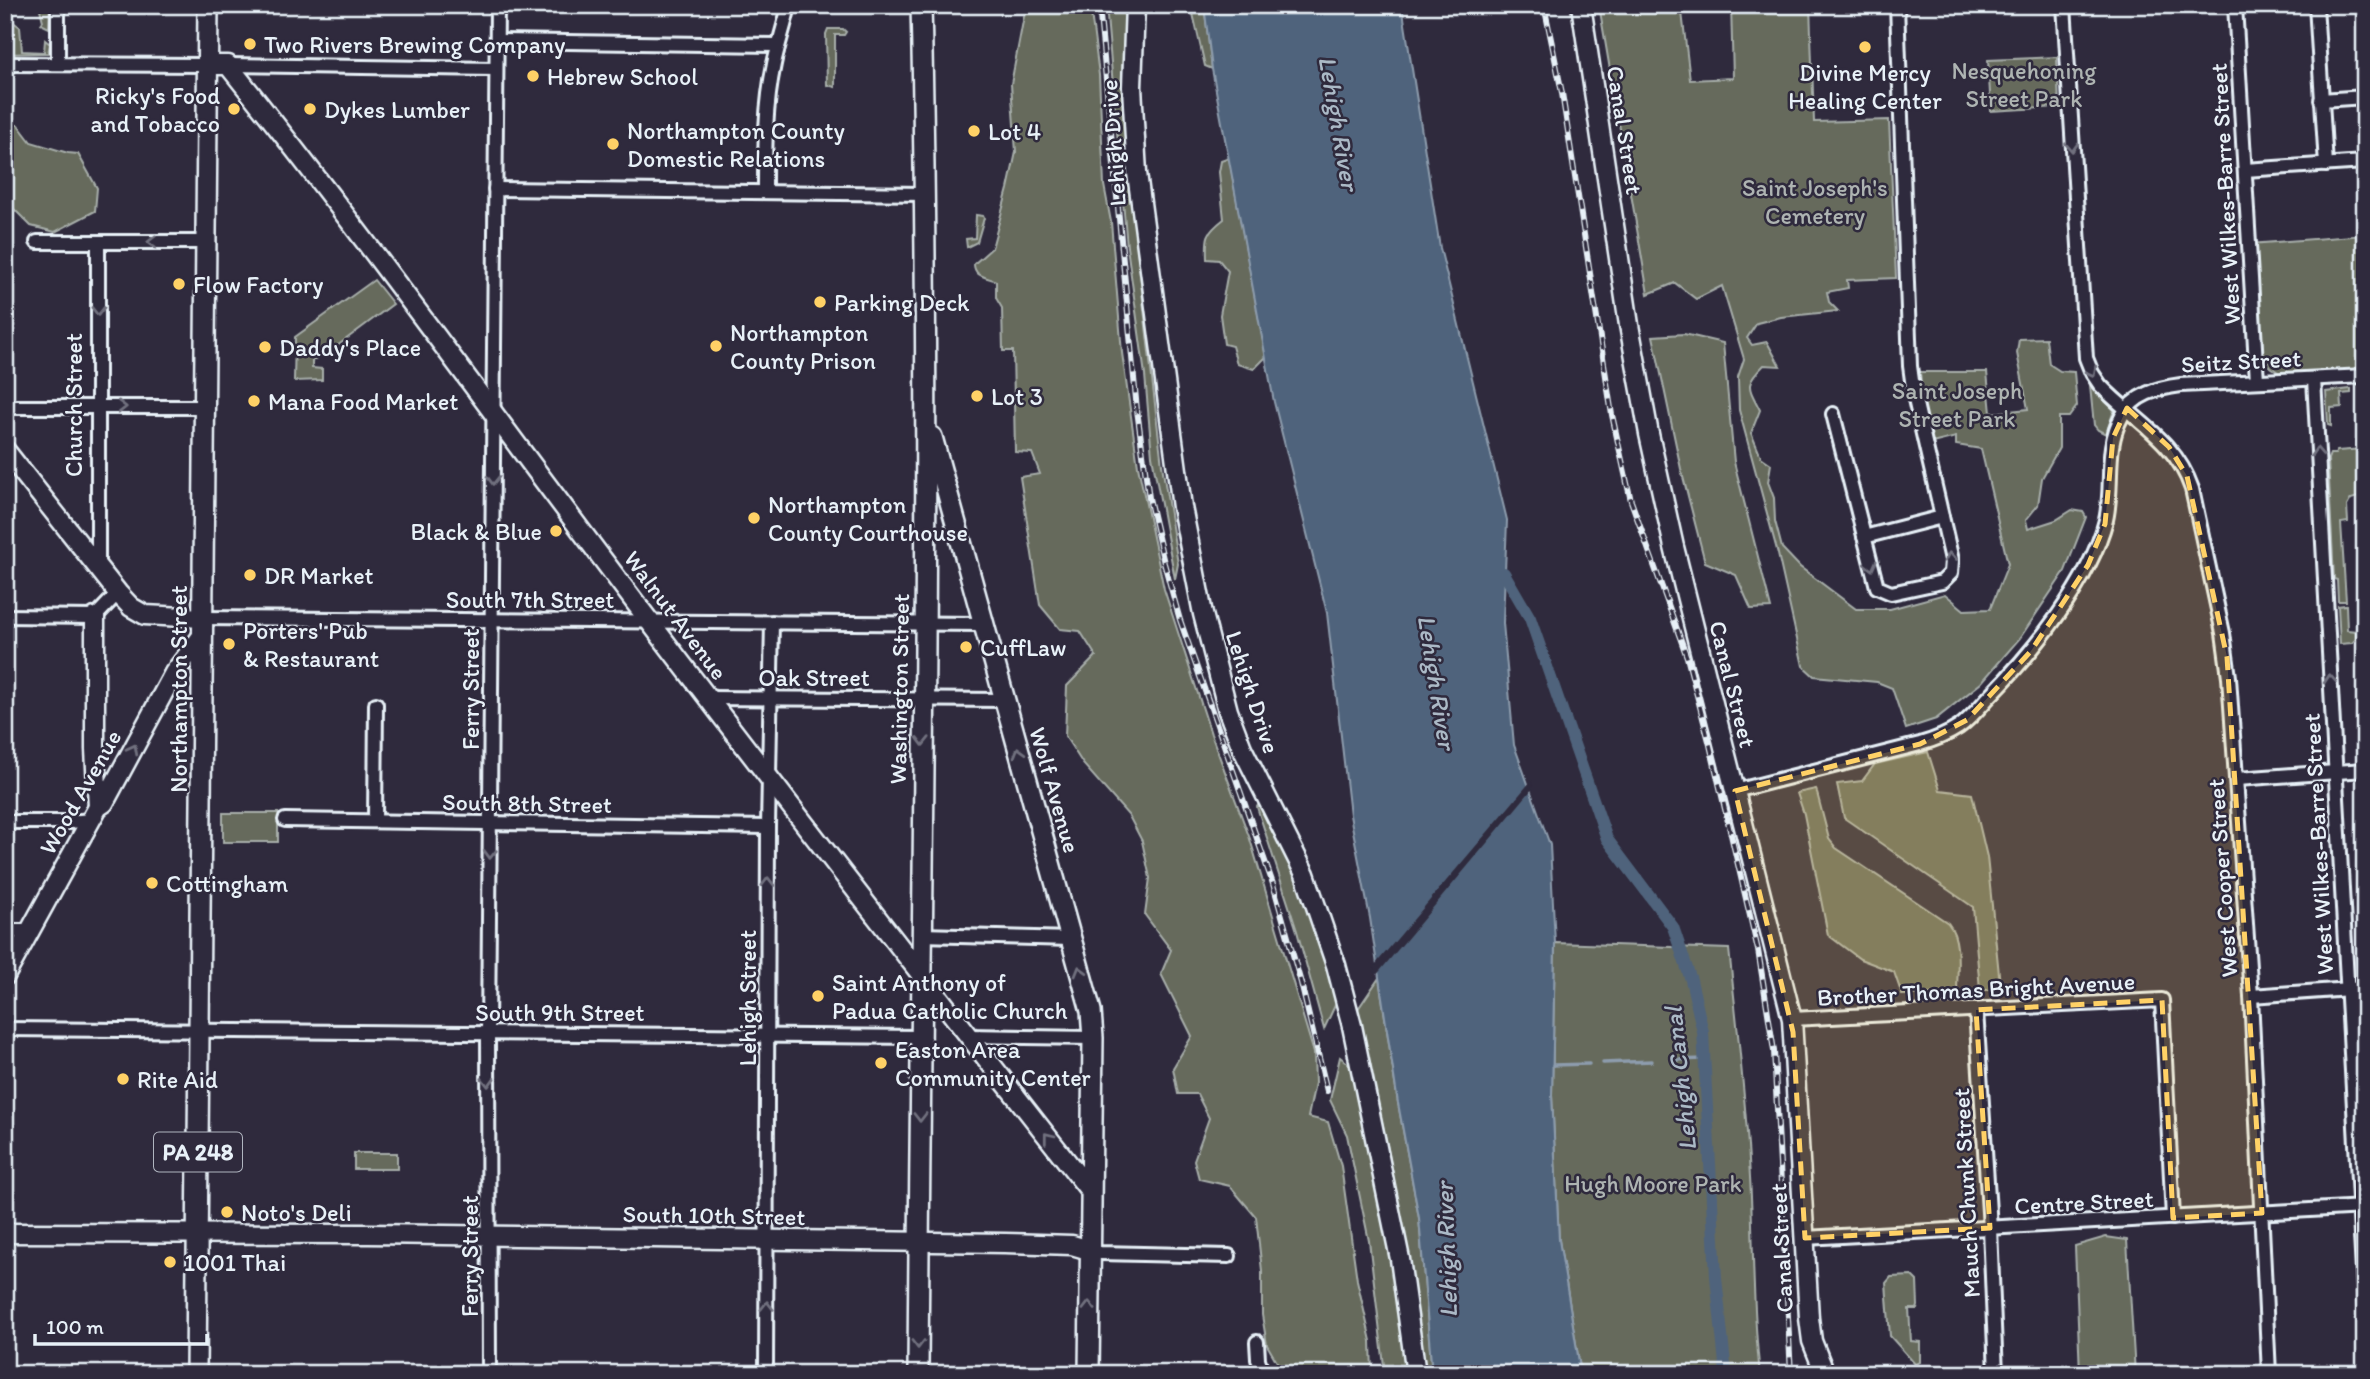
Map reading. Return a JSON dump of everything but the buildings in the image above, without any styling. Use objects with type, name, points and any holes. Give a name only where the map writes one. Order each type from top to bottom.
[{"type":"main road","name":"Northampton Street","points":[[196,1374],[208,5]]},
{"type":"main road","name":"Washington Street","points":[[918,1374],[925,501],[925,194],[921,5]]},
{"type":"main road","name":"Wolf Avenue","points":[[925,409],[1091,1011],[1093,1038],[1089,1374]]},
{"type":"main road","points":[[925,501],[944,500],[950,504]]},
{"type":"street","points":[[58,5],[58,64]]},
{"type":"street","name":"Ferry Street","points":[[489,1374],[488,1034],[497,5]]},
{"type":"street","points":[[765,191],[766,120],[772,74],[789,5]]},
{"type":"street","name":"Lehigh Drive","points":[[1135,5],[1132,87],[1137,173],[1182,507],[1203,614],[1228,711],[1242,748],[1305,874],[1336,965],[1352,1026],[1400,1259],[1416,1374]]},
{"type":"street","name":"Canal Street","points":[[1581,5],[1627,312],[1647,423],[1674,547],[1792,1019],[1811,1331],[1825,1374]]},
{"type":"street","points":[[1833,414],[1876,585],[1883,592],[1891,593],[1942,582],[1949,577],[1952,560],[1914,395],[1910,366],[1897,5]]},
{"type":"street","name":"West Cooper Street","points":[[2064,5],[2085,353],[2090,369],[2100,385],[2169,447],[2182,464],[2192,489],[2227,657],[2238,779],[2251,996],[2269,1374]]},
{"type":"street","name":"West Wilkes-Barre Street","points":[[2235,5],[2257,381]]},
{"type":"street","points":[[2316,5],[2326,165]]},
{"type":"street","points":[[497,41],[778,45]]},
{"type":"street","points":[[5,64],[496,69]]},
{"type":"street","name":"Walnut Avenue","points":[[228,65],[309,166],[648,620],[920,975],[1090,1191]]},
{"type":"street","points":[[2321,100],[2365,97]]},
{"type":"street","points":[[2245,170],[2365,162]]},
{"type":"street","points":[[495,189],[925,194]]},
{"type":"street","points":[[37,242],[206,242]]},
{"type":"street","name":"Church Street","points":[[98,243],[98,567]]},
{"type":"street","name":"Seitz Street","points":[[2127,408],[2142,395],[2164,387],[2365,376]]},
{"type":"street","name":"West Wilkes-Barre Street","points":[[2314,379],[2347,989],[2362,1207],[2365,1308]]},
{"type":"street","points":[[5,407],[204,407]]},
{"type":"street","points":[[1735,791],[1928,742],[1947,734],[1968,720],[2031,650],[2088,565],[2105,524],[2113,438],[2127,408]]},
{"type":"street","points":[[5,450],[131,607],[145,615],[203,627]]},
{"type":"street","points":[[1864,537],[1942,517]]},
{"type":"street","points":[[5,822],[70,822],[95,814],[95,617],[118,593]]},
{"type":"street","points":[[5,616],[95,617]]},
{"type":"street","name":"South 7th Street","points":[[203,627],[648,620],[983,624]]},
{"type":"street","name":"Lehigh Street","points":[[766,1374],[768,827],[772,622]]},
{"type":"street","name":"Wood Avenue","points":[[5,976],[95,814],[104,803],[174,673],[203,627]]},
{"type":"street","name":"Oak Street","points":[[709,698],[1004,700]]},
{"type":"street","points":[[375,821],[376,704]]},
{"type":"street","points":[[2238,779],[2365,770]]},
{"type":"street","name":"South 8th Street","points":[[285,820],[768,827]]},
{"type":"street","points":[[5,931],[30,931]]},
{"type":"street","points":[[921,935],[1071,939]]},
{"type":"street","points":[[2251,996],[2365,988]]},
{"type":"street","name":"Brother Thomas Bright Avenue","points":[[1792,1019],[2162,1000],[2173,1218]]},
{"type":"street","name":"Mauch Chunk Street","points":[[1976,1010],[1996,1374]]},
{"type":"street","name":"South 9th Street","points":[[5,1029],[920,1037]]},
{"type":"street","points":[[968,1036],[1093,1038]]},
{"type":"street","name":"Centre Street","points":[[1805,1238],[2362,1207]]},
{"type":"street","name":"South 10th Street","points":[[5,1233],[369,1234],[919,1242],[1072,1245],[1100,1253],[1229,1256]]},
{"type":"street","points":[[1258,1342],[1259,1372]]},
{"type":"highlighted area","points":[[2127,408],[2169,447],[2187,476],[2227,657],[2262,1213],[2173,1218],[2162,1000],[1976,1010],[1990,1228],[1805,1238],[1793,1032],[1735,791],[1920,744],[1967,720],[2031,651],[2088,565],[2105,524],[2113,438]]},
{"type":"green space","points":[[39,5],[50,5],[49,28],[41,24],[43,21]]},
{"type":"green space","points":[[1033,5],[1090,5],[1099,75],[1104,185],[1111,222],[1122,353],[1138,466],[1164,589],[1211,734],[1250,839],[1314,1053],[1315,1083],[1308,1117],[1328,1122],[1341,1166],[1357,1280],[1371,1341],[1372,1374],[1284,1374],[1267,1345],[1262,1315],[1262,1271],[1256,1217],[1230,1186],[1199,1179],[1194,1160],[1209,1118],[1197,1094],[1178,1094],[1173,1068],[1192,1036],[1161,974],[1171,950],[1145,915],[1150,878],[1142,841],[1129,816],[1083,764],[1065,736],[1067,686],[1096,656],[1080,631],[1060,629],[1040,605],[1020,477],[1040,474],[1032,453],[1015,452],[1013,351],[1003,351],[1002,308],[996,298],[996,281],[976,272],[974,264],[992,248],[1008,189],[1016,152],[1011,84],[1024,16]]},
{"type":"green space","points":[[1106,5],[1125,5],[1123,86],[1129,178],[1162,465],[1178,564],[1175,579],[1152,456],[1145,375],[1127,247]]},
{"type":"green space","points":[[1191,5],[1204,5],[1212,69],[1205,66]]},
{"type":"green space","points":[[1599,5],[1691,5],[1682,12],[1690,80],[1733,78],[1731,5],[1810,5],[1814,122],[1889,120],[1896,278],[1847,280],[1848,288],[1827,292],[1829,302],[1838,311],[1781,317],[1757,323],[1747,338],[1752,345],[1767,342],[1780,366],[1764,365],[1753,377],[1750,386],[1760,410],[1751,433],[1761,457],[1771,464],[1768,482],[1774,498],[1775,521],[1782,548],[1800,567],[1856,609],[1890,609],[1945,594],[1964,610],[1990,609],[2008,564],[1981,449],[1956,445],[1956,437],[1932,443],[1920,372],[1987,372],[1991,413],[2028,409],[2017,353],[2019,339],[2046,338],[2049,364],[2060,371],[2074,372],[2077,406],[2069,417],[2059,417],[2059,448],[2042,478],[2038,505],[2026,520],[2028,529],[2056,520],[2072,510],[2083,512],[2086,517],[2065,571],[2020,638],[1981,683],[1936,719],[1906,729],[1892,688],[1877,682],[1814,676],[1803,666],[1778,554],[1739,410],[1738,377],[1744,359],[1722,286],[1696,299],[1675,283],[1648,294]]},
{"type":"green space","points":[[5,16],[20,27],[22,51],[44,52],[45,40],[50,44],[48,53],[5,54]]},
{"type":"green space","points":[[828,29],[843,29],[846,32],[844,35],[835,35],[835,87],[827,85]]},
{"type":"green space","name":"Nesquehoning Street Park","points":[[2057,57],[2059,107],[1991,111],[1988,60]]},
{"type":"green space","points":[[5,125],[18,125],[31,142],[78,154],[97,188],[95,211],[55,232],[31,226],[13,208],[5,208]]},
{"type":"green space","points":[[1229,158],[1266,357],[1254,369],[1237,364],[1232,346],[1224,344],[1220,315],[1228,271],[1219,260],[1207,259],[1208,236],[1224,219],[1219,172],[1221,161]]},
{"type":"green space","points":[[976,215],[984,218],[977,242],[967,247],[966,239],[975,238]]},
{"type":"green space","points":[[2365,235],[2365,376],[2282,375],[2271,367],[2256,346],[2250,244]]},
{"type":"green space","points":[[374,280],[393,304],[337,346],[312,361],[312,368],[322,369],[322,380],[294,381],[295,337]]},
{"type":"green space","points":[[5,334],[12,334],[11,376],[5,376]]},
{"type":"green space","points":[[1684,334],[1723,343],[1734,462],[1771,608],[1751,609],[1736,575],[1705,562],[1681,469],[1653,336]]},
{"type":"green space","points":[[2090,386],[2114,410],[2106,434],[2094,425]]},
{"type":"green space","points":[[2351,389],[2351,393],[2341,394],[2342,407],[2331,408],[2331,426],[2328,425],[2326,392]]},
{"type":"green space","points":[[2363,440],[2365,495],[2351,499],[2347,506],[2348,522],[2341,523],[2346,601],[2338,601],[2337,580],[2334,579],[2328,459],[2330,454],[2337,451],[2363,449]]},
{"type":"green space","points":[[2346,605],[2347,630],[2356,631],[2356,639],[2352,643],[2340,644],[2338,606]]},
{"type":"green space","points":[[1928,752],[1940,790],[1972,794],[1987,857],[2000,984],[1998,990],[1980,990],[1973,907],[1844,818],[1837,784],[1862,781],[1875,764]]},
{"type":"green space","points":[[1816,789],[1829,839],[1836,848],[1948,923],[1957,947],[1957,993],[1902,995],[1894,972],[1860,959],[1828,935],[1804,814],[1797,793]]},
{"type":"green space","points":[[1260,802],[1301,882],[1338,999],[1324,1029],[1297,931],[1257,807]]},
{"type":"green space","points":[[223,813],[278,813],[278,842],[223,842]]},
{"type":"green space","name":"Hugh Moore Park","points":[[1555,943],[1729,949],[1748,1148],[1760,1374],[1581,1374],[1559,1240],[1552,1095]]},
{"type":"green space","points":[[1379,978],[1419,1218],[1432,1374],[1423,1374],[1403,1227],[1358,1009]]},
{"type":"green space","points":[[1340,1057],[1354,1068],[1400,1302],[1407,1374],[1385,1374],[1369,1241],[1347,1135],[1330,1100]]},
{"type":"green space","points":[[354,1153],[397,1153],[397,1169],[354,1169]]},
{"type":"green space","points":[[2106,1237],[2127,1240],[2135,1374],[2080,1374],[2075,1246]]},
{"type":"green space","points":[[1912,1276],[1917,1281],[1918,1306],[1917,1309],[1909,1309],[1911,1341],[1920,1342],[1920,1362],[1915,1364],[1890,1336],[1886,1283],[1891,1277]]},
{"type":"water","name":"Lehigh River","points":[[1204,5],[1402,5],[1440,248],[1507,520],[1503,623],[1514,745],[1550,845],[1555,943],[1552,1095],[1559,1240],[1581,1374],[1432,1374],[1419,1218],[1398,1103],[1370,918],[1350,815],[1327,613],[1274,402],[1212,69]]},
{"type":"pier","points":[[1531,781],[1533,788],[1375,977],[1374,966]]},
{"type":"waterway","name":"Lehigh Canal","points":[[1504,573],[1530,618],[1607,839],[1673,927],[1691,980],[1703,1032],[1716,1277],[1726,1374]]},
{"type":"waterway","points":[[1674,1060],[1704,1059]]},
{"type":"waterway","points":[[1603,1063],[1652,1061]]},
{"type":"waterway","points":[[1553,1065],[1589,1064]]},
{"type":"railway","points":[[1099,5],[1137,410],[1149,498],[1180,620],[1273,884],[1301,983],[1327,1091]]},
{"type":"railway","points":[[1544,5],[1562,93],[1612,415],[1631,501],[1687,657],[1758,950],[1774,1051],[1791,1374]]},
{"type":"place","name":"Two Rivers Brewing Company","points":[[250,44]]},
{"type":"place","name":"Divine Mercy Healing Center","points":[[1865,47]]},
{"type":"place","name":"Hebrew School","points":[[533,76]]},
{"type":"place","name":"Ricky's Food and Tobacco","points":[[234,109]]},
{"type":"place","name":"Dykes Lumber","points":[[310,109]]},
{"type":"place","name":"Lot 4","points":[[974,131]]},
{"type":"place","name":"Northampton County Domestic Relations","points":[[613,144]]},
{"type":"place","name":"Flow Factory","points":[[179,284]]},
{"type":"place","name":"Parking Deck","points":[[820,302]]},
{"type":"place","name":"Northampton County Prison","points":[[716,346]]},
{"type":"place","name":"Daddy's Place","points":[[265,347]]},
{"type":"place","name":"Lot 3","points":[[977,396]]},
{"type":"place","name":"Mana Food Market","points":[[254,401]]},
{"type":"place","name":"Northampton County Courthouse","points":[[754,518]]},
{"type":"place","name":"Black & Blue","points":[[556,531]]},
{"type":"place","name":"DR Market","points":[[250,575]]},
{"type":"place","name":"Porters' Pub & Restaurant","points":[[229,644]]},
{"type":"place","name":"CuffLaw","points":[[966,647]]},
{"type":"place","name":"Cottingham","points":[[152,883]]},
{"type":"place","name":"Saint Anthony of Padua Catholic Church","points":[[818,996]]},
{"type":"place","name":"Easton Area Community Center","points":[[881,1063]]},
{"type":"place","name":"Rite Aid","points":[[123,1079]]},
{"type":"place","name":"Noto's Deli","points":[[227,1212]]},
{"type":"place","name":"1001 Thai","points":[[170,1262]]},
{"type":"park label","name":"Saint Joseph's Cemetery","points":[[1815,201]]},
{"type":"park label","name":"Saint Joseph Street Park","points":[[1957,404]]}]
